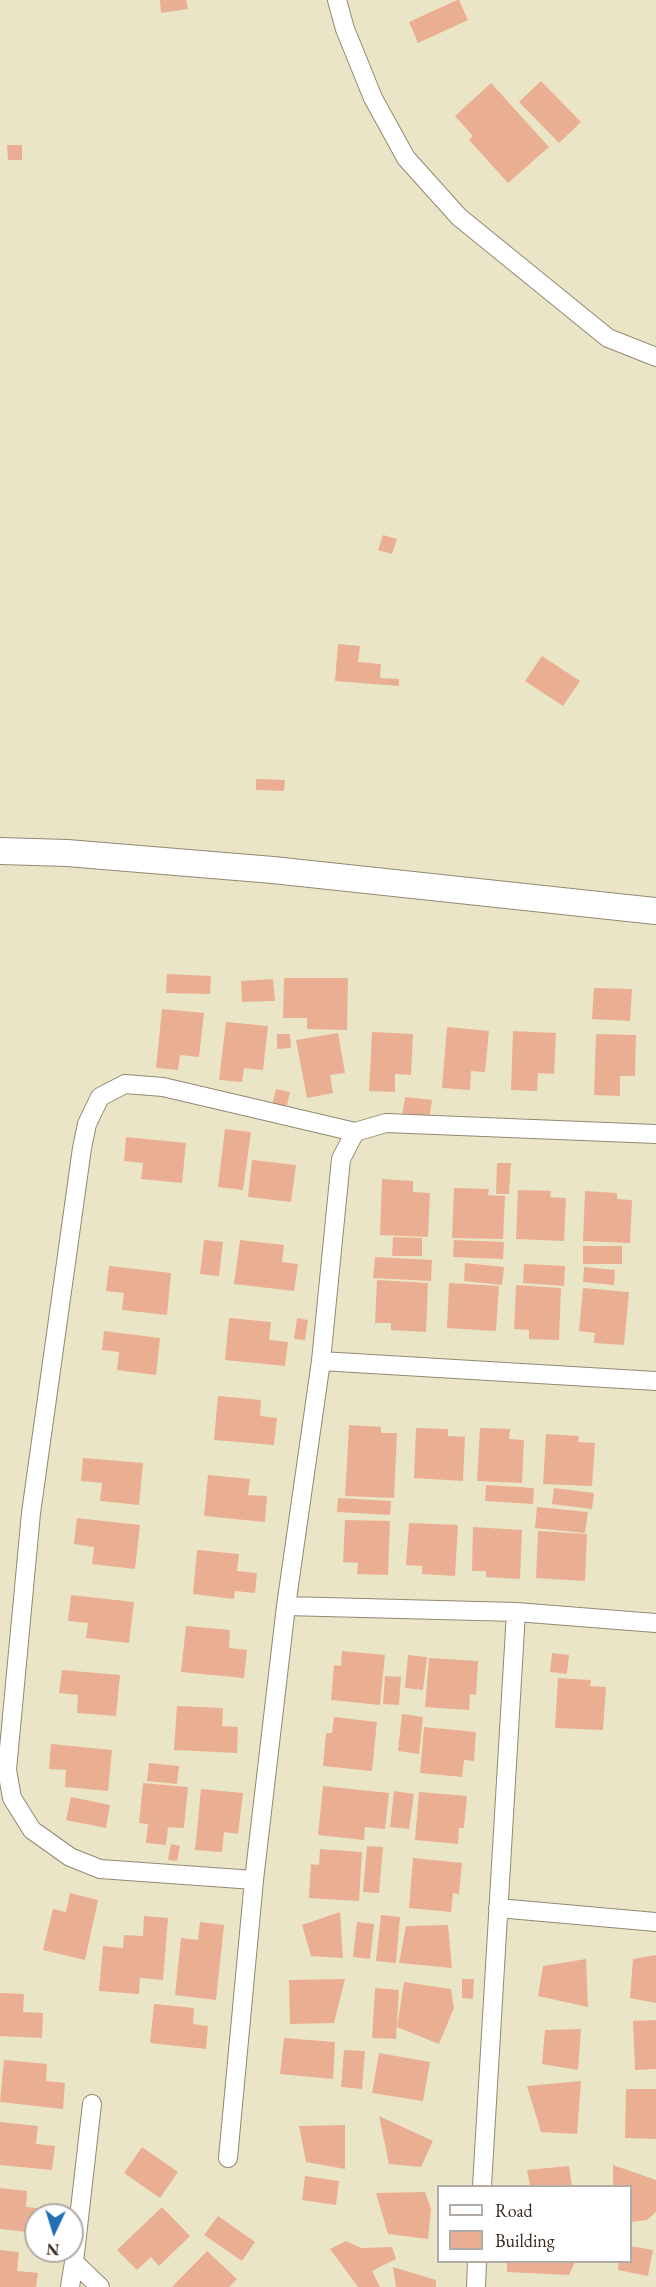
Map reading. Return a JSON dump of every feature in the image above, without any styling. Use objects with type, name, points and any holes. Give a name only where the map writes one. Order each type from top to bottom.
[{"type":"street","points":[[337,0],[345,29],[373,98],[406,158],[428,183],[459,217],[608,338],[656,357]]},
{"type":"street","points":[[0,851],[67,853],[261,869],[656,911]]},
{"type":"street","points":[[254,1880],[100,1869],[70,1857],[32,1830],[12,1798],[8,1770],[31,1513],[82,1148],[87,1124],[100,1097],[125,1084],[163,1087],[355,1132],[386,1124],[656,1134]]},
{"type":"street","points":[[228,2158],[254,1880],[285,1605],[321,1361],[341,1159],[355,1132]]},
{"type":"street","points":[[321,1361],[656,1381]]},
{"type":"street","points":[[285,1605],[516,1612],[656,1623]]},
{"type":"street","points":[[482,2185],[516,1612]]},
{"type":"street","points":[[498,1908],[656,1922]]},
{"type":"street","points":[[81,2203],[92,2104]]},
{"type":"street","points":[[70,2287],[74,2263]]},
{"type":"street","points":[[75,2263],[100,2287]]},
{"type":"street","points":[[476,2287],[477,2263]]},
{"type":"building","points":[[160,0],[186,0],[188,9],[161,13]]},
{"type":"building","points":[[457,0],[468,20],[418,43],[409,22]]},
{"type":"building","points":[[541,81],[581,122],[559,143],[519,102]]},
{"type":"building","points":[[491,83],[549,147],[508,183],[469,140],[473,136],[455,116]]},
{"type":"building","points":[[7,145],[22,145],[22,160],[8,160]]},
{"type":"building","points":[[383,535],[397,539],[392,554],[378,550]]},
{"type":"building","points":[[338,644],[360,646],[358,662],[381,664],[380,678],[399,679],[399,686],[335,681]]},
{"type":"building","points":[[542,656],[580,681],[563,706],[525,681]]},
{"type":"building","points":[[256,779],[285,780],[284,791],[256,790]]},
{"type":"building","points":[[167,974],[211,976],[210,994],[166,993]]},
{"type":"building","points":[[284,978],[348,978],[347,1030],[307,1029],[307,1018],[283,1018]]},
{"type":"building","points":[[273,979],[275,1001],[242,1002],[241,981]]},
{"type":"building","points":[[594,988],[632,989],[630,1021],[592,1019]]},
{"type":"building","points":[[162,1009],[204,1013],[199,1057],[180,1055],[178,1070],[156,1068]]},
{"type":"building","points":[[226,1022],[268,1026],[263,1070],[244,1068],[242,1082],[219,1080]]},
{"type":"building","points":[[447,1027],[489,1031],[485,1072],[471,1071],[470,1090],[442,1088]]},
{"type":"building","points":[[513,1031],[556,1033],[554,1074],[538,1073],[537,1091],[511,1090]]},
{"type":"building","points":[[372,1032],[413,1034],[411,1075],[395,1074],[395,1092],[369,1091]]},
{"type":"building","points":[[338,1033],[345,1073],[330,1075],[333,1093],[307,1098],[296,1040]]},
{"type":"building","points":[[277,1034],[290,1034],[291,1048],[277,1049]]},
{"type":"building","points":[[596,1034],[636,1035],[635,1076],[620,1076],[620,1096],[594,1095]]},
{"type":"building","points":[[276,1089],[290,1092],[285,1113],[271,1110]]},
{"type":"building","points":[[405,1097],[432,1100],[429,1120],[402,1116]]},
{"type":"building","points":[[225,1129],[251,1132],[243,1190],[218,1187]]},
{"type":"building","points":[[126,1137],[186,1143],[182,1183],[141,1179],[143,1163],[124,1161]]},
{"type":"building","points":[[252,1160],[296,1165],[291,1202],[248,1197]]},
{"type":"building","points":[[497,1163],[511,1163],[509,1194],[496,1194]]},
{"type":"building","points":[[382,1179],[413,1181],[413,1192],[430,1193],[428,1237],[380,1235]]},
{"type":"building","points":[[454,1188],[489,1189],[488,1195],[505,1196],[503,1239],[452,1238]]},
{"type":"building","points":[[518,1190],[551,1191],[550,1197],[566,1198],[564,1241],[516,1239]]},
{"type":"building","points":[[585,1191],[617,1193],[617,1199],[632,1200],[630,1243],[583,1241]]},
{"type":"building","points":[[393,1237],[422,1238],[422,1256],[392,1256]]},
{"type":"building","points":[[204,1240],[223,1242],[219,1276],[200,1274]]},
{"type":"building","points":[[240,1240],[284,1245],[282,1262],[298,1264],[294,1291],[234,1284]]},
{"type":"building","points":[[454,1240],[504,1242],[503,1259],[453,1257]]},
{"type":"building","points":[[583,1246],[622,1246],[622,1264],[583,1264]]},
{"type":"building","points":[[375,1257],[432,1260],[431,1281],[373,1278]]},
{"type":"building","points":[[465,1263],[504,1267],[502,1285],[464,1281]]},
{"type":"building","points":[[524,1264],[565,1266],[564,1286],[523,1283]]},
{"type":"building","points":[[109,1266],[171,1273],[167,1315],[122,1310],[124,1293],[106,1291]]},
{"type":"building","points":[[584,1267],[615,1270],[614,1285],[583,1282]]},
{"type":"building","points":[[377,1280],[428,1283],[426,1332],[391,1330],[391,1323],[375,1323]]},
{"type":"building","points":[[449,1283],[499,1286],[496,1331],[447,1328]]},
{"type":"building","points":[[516,1285],[561,1288],[559,1340],[529,1339],[529,1330],[514,1329]]},
{"type":"building","points":[[583,1288],[629,1292],[624,1345],[594,1343],[595,1333],[579,1331]]},
{"type":"building","points":[[229,1318],[271,1322],[269,1340],[288,1342],[285,1366],[225,1360]]},
{"type":"building","points":[[297,1318],[308,1320],[305,1340],[294,1339]]},
{"type":"building","points":[[104,1331],[160,1338],[156,1375],[117,1370],[119,1352],[102,1350]]},
{"type":"building","points":[[218,1396],[261,1400],[260,1416],[277,1418],[274,1445],[214,1440]]},
{"type":"building","points":[[349,1425],[381,1427],[381,1433],[397,1433],[394,1498],[345,1496]]},
{"type":"building","points":[[416,1428],[448,1429],[448,1436],[465,1437],[463,1481],[414,1478]]},
{"type":"building","points":[[480,1428],[510,1429],[509,1439],[524,1440],[522,1483],[477,1481]]},
{"type":"building","points":[[546,1434],[579,1436],[578,1442],[595,1443],[592,1486],[543,1484]]},
{"type":"building","points":[[83,1458],[143,1463],[139,1505],[100,1501],[102,1483],[81,1481]]},
{"type":"building","points":[[208,1475],[250,1479],[248,1495],[267,1496],[265,1522],[204,1516]]},
{"type":"building","points":[[486,1485],[534,1488],[533,1504],[485,1501]]},
{"type":"building","points":[[554,1488],[594,1493],[592,1509],[552,1504]]},
{"type":"building","points":[[338,1498],[391,1501],[390,1515],[337,1512]]},
{"type":"building","points":[[537,1507],[588,1512],[585,1533],[535,1528]]},
{"type":"building","points":[[77,1518],[140,1525],[135,1569],[92,1564],[94,1547],[74,1544]]},
{"type":"building","points":[[345,1520],[390,1521],[388,1575],[357,1574],[358,1563],[343,1562]]},
{"type":"building","points":[[409,1523],[458,1525],[455,1576],[422,1574],[422,1566],[406,1565]]},
{"type":"building","points":[[473,1527],[522,1530],[520,1579],[486,1577],[486,1571],[472,1571]]},
{"type":"building","points":[[538,1531],[587,1534],[585,1581],[536,1578]]},
{"type":"building","points":[[197,1550],[239,1554],[237,1571],[257,1573],[255,1593],[235,1591],[234,1599],[193,1594]]},
{"type":"building","points":[[71,1595],[134,1602],[129,1643],[86,1638],[88,1623],[68,1621]]},
{"type":"building","points":[[186,1626],[230,1630],[229,1648],[247,1650],[244,1678],[181,1672]]},
{"type":"building","points":[[342,1651],[385,1655],[380,1705],[331,1700],[334,1665],[341,1666]]},
{"type":"building","points":[[552,1653],[569,1655],[567,1674],[550,1672]]},
{"type":"building","points":[[408,1655],[427,1657],[423,1690],[405,1688]]},
{"type":"building","points":[[429,1658],[478,1661],[476,1695],[470,1694],[469,1710],[425,1707]]},
{"type":"building","points":[[62,1670],[120,1675],[116,1716],[77,1713],[78,1695],[59,1693]]},
{"type":"building","points":[[385,1676],[401,1677],[399,1705],[383,1704]]},
{"type":"building","points":[[558,1678],[591,1680],[590,1686],[606,1687],[603,1730],[555,1728]]},
{"type":"building","points":[[177,1706],[223,1708],[222,1726],[238,1727],[237,1753],[174,1750]]},
{"type":"building","points":[[402,1714],[423,1717],[419,1754],[398,1751]]},
{"type":"building","points":[[334,1717],[377,1722],[372,1771],[323,1766],[326,1733],[332,1733]]},
{"type":"building","points":[[424,1727],[476,1732],[474,1761],[464,1760],[462,1777],[420,1773]]},
{"type":"building","points":[[51,1744],[112,1750],[108,1791],[65,1787],[66,1770],[49,1769]]},
{"type":"building","points":[[149,1763],[179,1766],[177,1784],[147,1781]]},
{"type":"building","points":[[143,1783],[188,1787],[184,1828],[168,1827],[166,1845],[146,1843],[148,1824],[139,1823]]},
{"type":"building","points":[[323,1786],[389,1793],[385,1829],[365,1827],[364,1840],[318,1835]]},
{"type":"building","points":[[201,1789],[243,1793],[238,1834],[224,1832],[222,1852],[195,1850]]},
{"type":"building","points":[[394,1791],[414,1794],[409,1829],[390,1827]]},
{"type":"building","points":[[419,1792],[467,1796],[464,1828],[459,1828],[458,1844],[415,1840]]},
{"type":"building","points":[[71,1797],[110,1805],[106,1828],[66,1820]]},
{"type":"building","points":[[171,1844],[180,1846],[177,1861],[168,1860]]},
{"type":"building","points":[[367,1846],[383,1847],[379,1893],[363,1892]]},
{"type":"building","points":[[320,1849],[362,1852],[359,1901],[309,1898],[311,1864],[319,1865]]},
{"type":"building","points":[[413,1858],[462,1863],[459,1894],[453,1893],[451,1912],[409,1908]]},
{"type":"building","points":[[70,1893],[98,1900],[85,1960],[43,1950],[53,1909],[66,1912]]},
{"type":"building","points":[[340,1912],[343,1958],[311,1956],[302,1925]]},
{"type":"building","points":[[381,1915],[400,1917],[396,1963],[376,1961]]},
{"type":"building","points":[[144,1916],[168,1918],[163,1980],[140,1978],[139,1994],[99,1991],[103,1946],[123,1948],[124,1935],[143,1936]]},
{"type":"building","points":[[200,1922],[224,1925],[216,2000],[175,1995],[181,1938],[198,1940]]},
{"type":"building","points":[[357,1922],[374,1924],[370,1959],[353,1957]]},
{"type":"building","points":[[448,1925],[452,1968],[399,1963],[406,1926]]},
{"type":"building","points":[[656,1955],[656,2003],[630,1998],[633,1959]]},
{"type":"building","points":[[586,1959],[588,2007],[538,1996],[543,1966]]},
{"type":"building","points":[[345,1979],[334,2023],[290,2024],[289,1980]]},
{"type":"building","points":[[462,1979],[474,1979],[473,1999],[462,1998]]},
{"type":"building","points":[[404,1982],[451,1989],[454,2008],[439,2044],[397,2027]]},
{"type":"building","points":[[375,1988],[399,1990],[396,2039],[372,2038]]},
{"type":"building","points":[[0,1993],[24,1994],[23,2012],[43,2013],[42,2038],[0,2036]]},
{"type":"building","points":[[154,2004],[194,2008],[193,2024],[208,2026],[206,2049],[150,2043]]},
{"type":"building","points":[[656,2020],[656,2069],[635,2070],[633,2021]]},
{"type":"building","points":[[581,2029],[578,2070],[542,2064],[545,2030]]},
{"type":"building","points":[[284,2038],[335,2042],[333,2079],[280,2074]]},
{"type":"building","points":[[344,2050],[365,2051],[362,2089],[341,2087]]},
{"type":"building","points":[[379,2053],[430,2062],[423,2101],[372,2093]]},
{"type":"building","points":[[4,2060],[47,2064],[46,2081],[65,2083],[63,2109],[0,2102]]},
{"type":"building","points":[[581,2081],[577,2134],[541,2132],[527,2086]]},
{"type":"building","points":[[626,2089],[656,2089],[656,2139],[625,2138]]},
{"type":"building","points":[[379,2116],[433,2141],[421,2167],[389,2164]]},
{"type":"building","points":[[0,2122],[38,2126],[36,2144],[55,2146],[52,2170],[0,2165]]},
{"type":"building","points":[[345,2125],[345,2169],[306,2162],[299,2126]]},
{"type":"building","points":[[142,2147],[178,2172],[160,2198],[124,2173]]},
{"type":"building","points":[[613,2165],[656,2180],[656,2212],[647,2220],[632,2222],[632,2185],[613,2185]]},
{"type":"building","points":[[569,2166],[572,2185],[530,2185],[527,2170]]},
{"type":"building","points":[[305,2176],[339,2181],[336,2205],[302,2200]]},
{"type":"building","points":[[0,2188],[27,2191],[26,2203],[24,2203],[24,2232],[0,2229]]},
{"type":"building","points":[[425,2192],[431,2209],[428,2239],[388,2234],[376,2193]]},
{"type":"building","points":[[162,2207],[190,2236],[159,2266],[151,2257],[137,2270],[117,2250]]},
{"type":"building","points":[[218,2216],[255,2242],[242,2261],[204,2235]]},
{"type":"building","points":[[346,2241],[361,2248],[392,2247],[396,2259],[372,2271],[380,2287],[358,2287],[330,2249]]},
{"type":"building","points":[[632,2246],[653,2250],[648,2276],[618,2270],[619,2263],[632,2263]]},
{"type":"building","points":[[0,2250],[19,2252],[17,2271],[38,2273],[36,2287],[0,2287]]},
{"type":"building","points":[[207,2251],[237,2279],[229,2287],[172,2287]]},
{"type":"building","points":[[507,2263],[575,2263],[569,2275],[507,2272]]},
{"type":"building","points":[[393,2267],[436,2280],[436,2287],[396,2287]]}]
